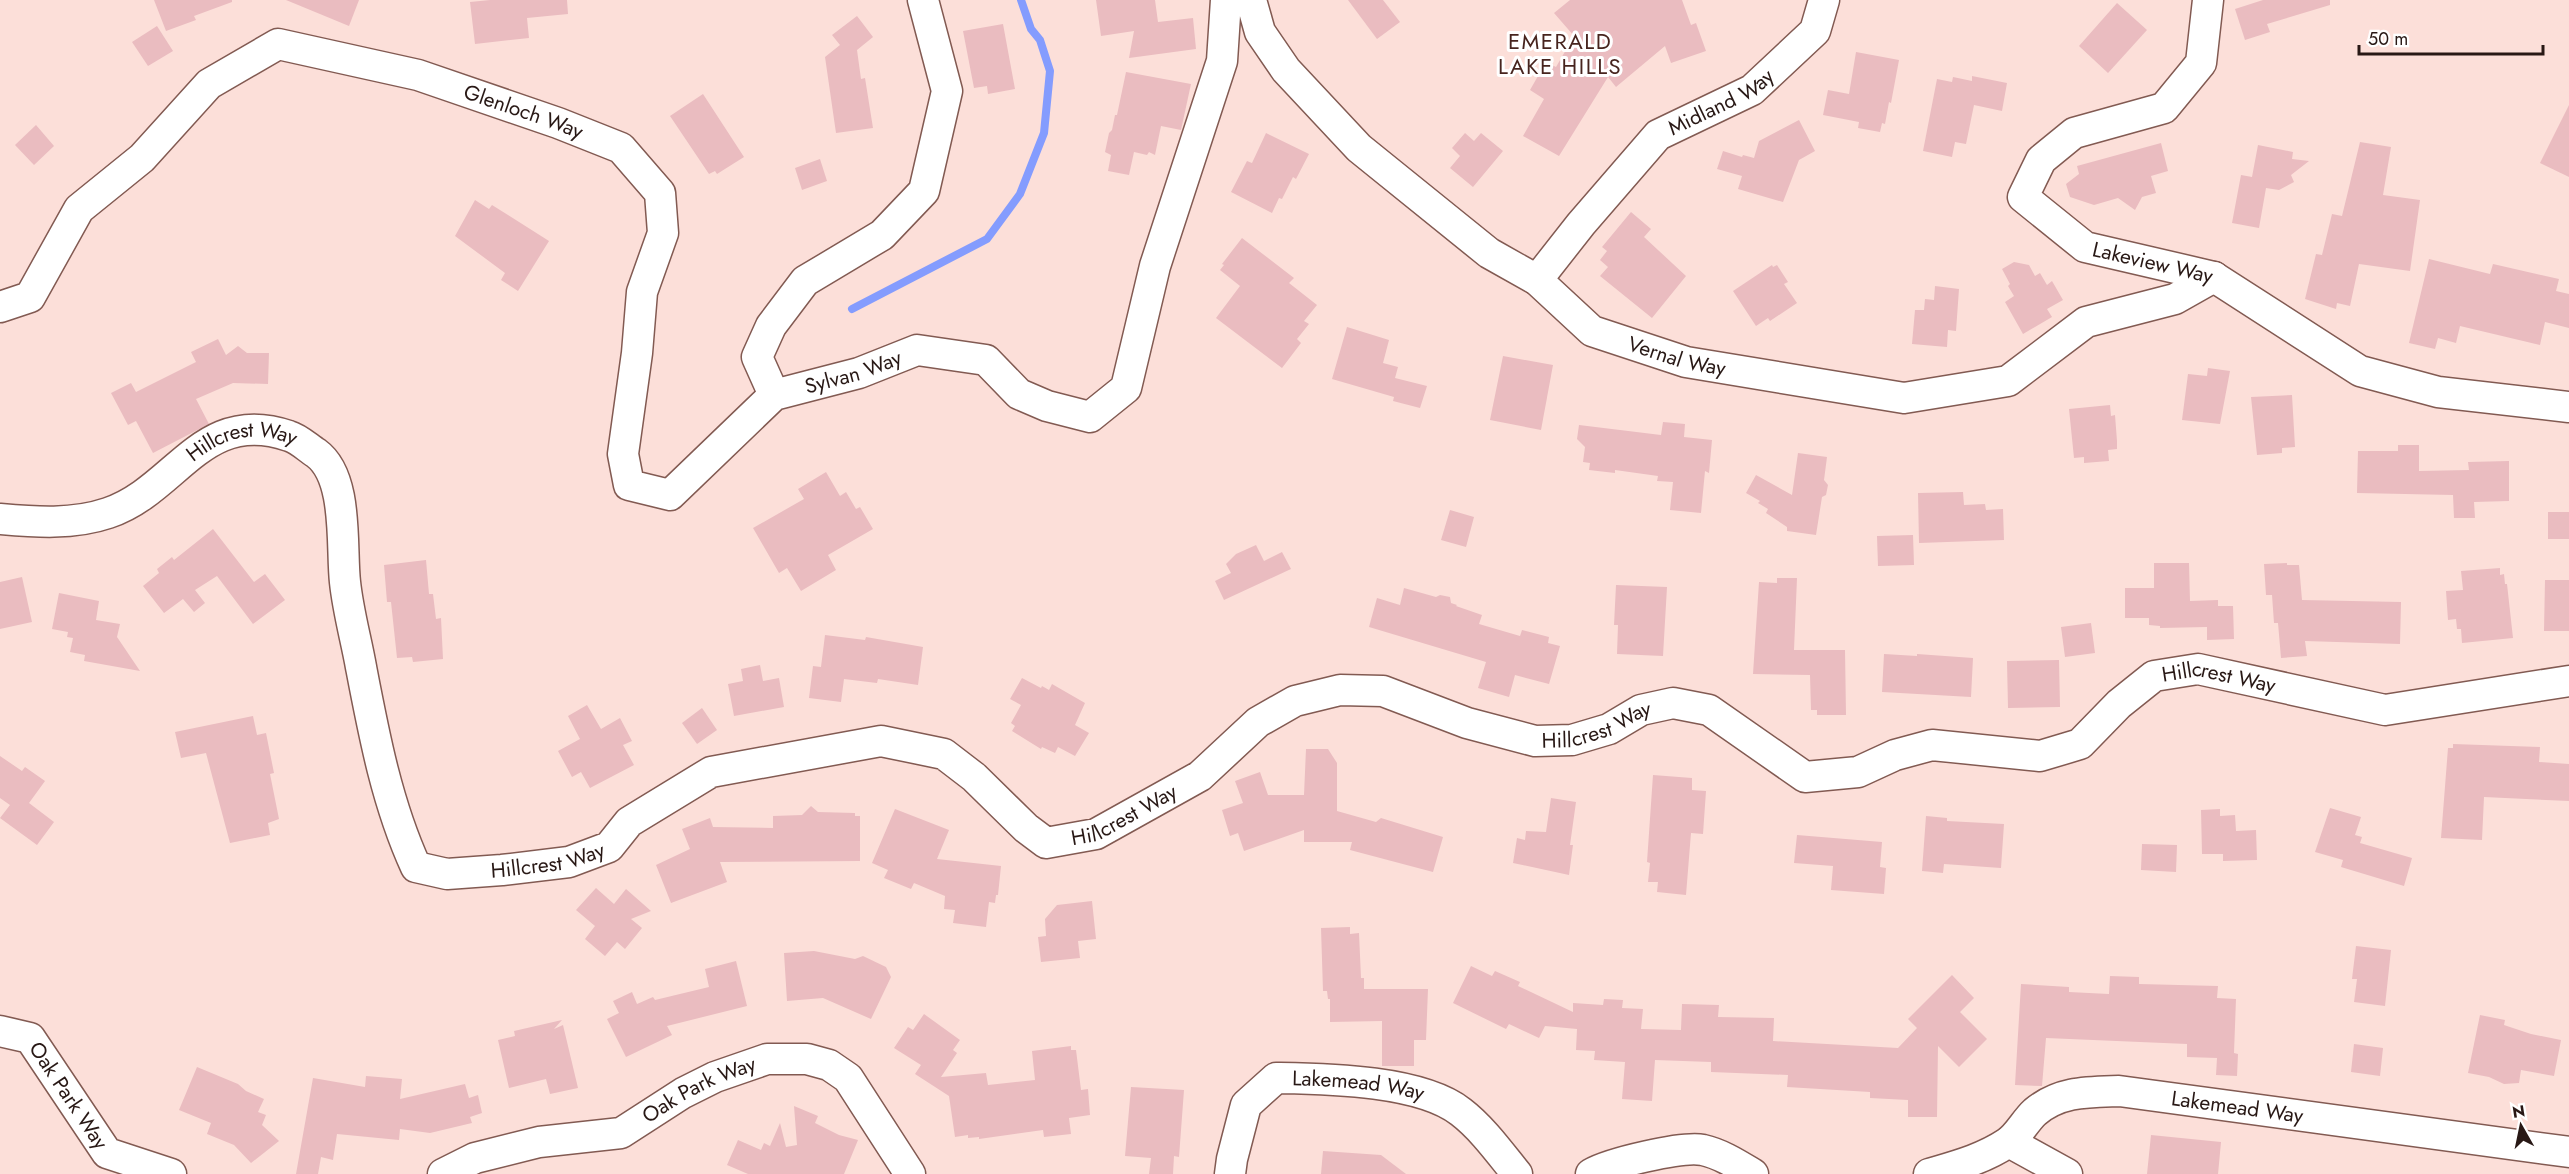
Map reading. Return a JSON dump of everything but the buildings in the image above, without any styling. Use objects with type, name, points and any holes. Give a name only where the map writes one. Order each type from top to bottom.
[{"type":"street","points":[[774,395],[757,357],[771,326],[805,281],[882,235],[924,191],[947,91],[922,0]]},
{"type":"street","name":"Sylvan Way","points":[[774,395],[859,374],[917,350],[986,360],[1019,394],[1047,406],[1090,417],[1126,388],[1155,266],[1222,61],[1226,0]]},
{"type":"street","name":"Vernal Way","points":[[1251,0],[1260,32],[1286,70],[1359,148],[1489,252],[1537,280],[1592,331],[1686,362],[1904,398],[2008,381],[2086,321],[2175,299],[2214,277]]},
{"type":"street","name":"Midland Way","points":[[1537,280],[1581,224],[1658,135],[1752,90],[1815,31],[1824,0]]},
{"type":"street","name":"Lakeview Way","points":[[2208,0],[2201,63],[2164,108],[2074,133],[2041,160],[2023,197],[2085,247],[2214,277],[2360,371],[2438,392],[2569,407]]},
{"type":"street","name":"Glenloch Way","points":[[0,306],[30,297],[79,209],[142,158],[209,84],[278,44],[418,75],[558,123],[621,148],[660,193],[663,233],[642,292],[637,353],[623,454],[629,485],[670,495],[774,395]]},
{"type":"street","name":"Hillcrest Way","points":[[0,519],[49,523],[107,514],[144,496],[194,451],[222,434],[256,429],[291,436],[322,458],[337,492],[345,546],[345,582],[375,740],[401,833],[416,867],[447,874],[569,862],[609,847],[629,822],[711,772],[881,741],[944,754],[974,777],[1026,828],[1046,843],[1096,834],[1200,776],[1258,722],[1295,701],[1340,690],[1383,691],[1467,723],[1535,741],[1572,740],[1609,729],[1641,710],[1673,703],[1709,710],[1805,777],[1858,772],[1895,755],[1932,745],[2040,756],[2080,744],[2120,704],[2154,676],[2198,669],[2385,710],[2569,681]]},
{"type":"street","name":"Oak Park Way","points":[[0,1031],[30,1038],[107,1153],[171,1174]]},
{"type":"street","name":"Oak Park Way","points":[[443,1174],[476,1158],[539,1142],[621,1133],[683,1093],[716,1077],[766,1059],[807,1059],[829,1065],[848,1078],[893,1151],[910,1174]]},
{"type":"street","name":"Lakemead Way","points":[[1230,1174],[1246,1105],[1276,1078],[1336,1080],[1420,1092],[1460,1111],[1517,1174]]},
{"type":"street","name":"Lakemead Way","points":[[1929,1174],[1976,1160],[2009,1142],[2035,1113],[2052,1099],[2075,1092],[2119,1090],[2569,1152]]},
{"type":"street","points":[[2009,1142],[2067,1174]]},
{"type":"street","points":[[1591,1174],[1660,1153],[1702,1149],[1731,1161],[1753,1174]]},
{"type":"waterway","points":[[852,309],[987,239],[1020,194],[1044,133],[1050,71],[1040,40],[1031,29],[1021,0]]},
{"type":"district","name":"EMERALD LAKE HILLS","points":[[1560,54]]}]
